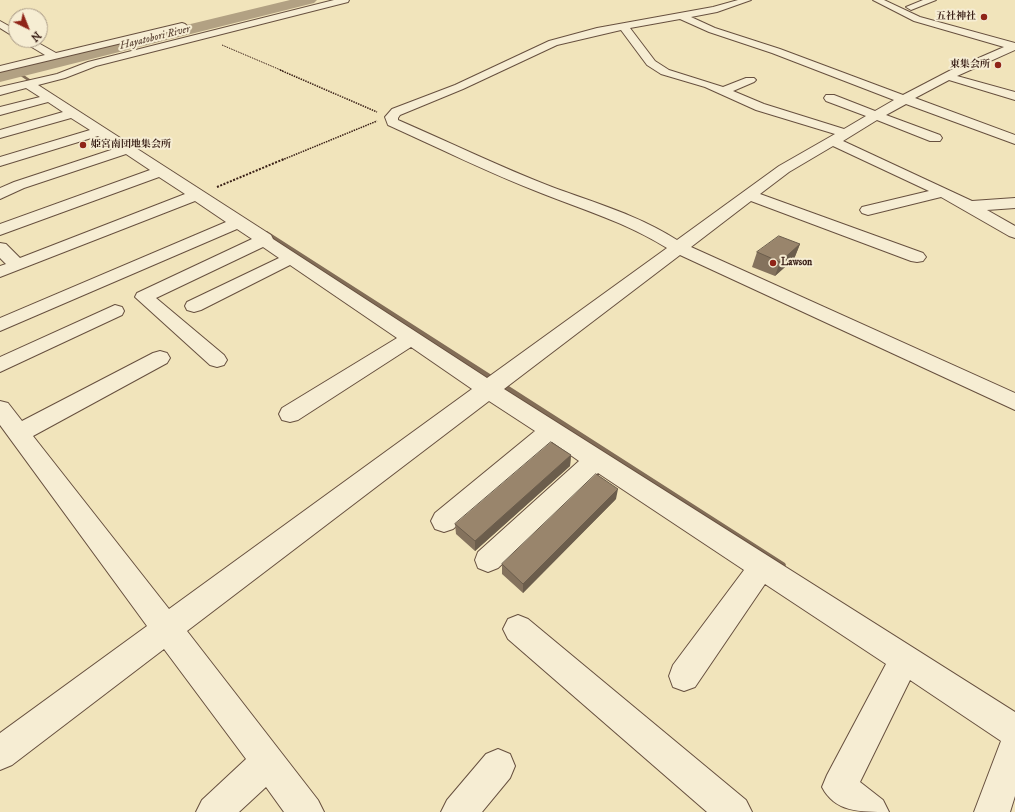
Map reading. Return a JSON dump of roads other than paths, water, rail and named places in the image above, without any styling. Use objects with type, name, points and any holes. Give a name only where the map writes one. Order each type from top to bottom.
[{"type":"street","points":[[0,91],[61,76],[92,64],[345,0]]},
{"type":"street","points":[[747,0],[714,10],[579,35],[553,43],[459,87],[396,112],[391,117],[392,122],[546,190],[599,208],[650,230],[677,248],[1015,402]]},
{"type":"street","points":[[908,11],[932,0]]},
{"type":"street","points":[[879,1],[1015,46]]},
{"type":"street","points":[[682,16],[712,30],[778,52],[1015,140]]},
{"type":"street","points":[[0,69],[189,24]]},
{"type":"street","points":[[624,26],[639,49],[651,63],[676,76],[709,85],[760,107],[839,137],[916,179],[970,206],[1015,233]]},
{"type":"street","points":[[0,753],[784,169],[904,99],[987,57],[1015,46]]},
{"type":"street","points":[[40,48],[54,56]]},
{"type":"street","points":[[778,52],[793,48]]},
{"type":"street","points":[[950,77],[1015,96]]},
{"type":"street","points":[[722,91],[750,80]]},
{"type":"street","points":[[28,84],[265,239],[489,390],[761,568],[1015,730]]},
{"type":"street","points":[[0,111],[50,98]]},
{"type":"street","points":[[830,98],[935,138]]},
{"type":"street","points":[[0,134],[73,113]]},
{"type":"street","points":[[0,162],[100,131]]},
{"type":"street","points":[[0,194],[127,149]]},
{"type":"street","points":[[0,230],[161,171]]},
{"type":"street","points":[[890,184],[916,179]]},
{"type":"street","points":[[868,210],[943,192]]},
{"type":"street","points":[[0,272],[197,195]]},
{"type":"street","points":[[749,195],[917,257]]},
{"type":"street","points":[[970,206],[1015,203]]},
{"type":"street","points":[[0,325],[239,222]]},
{"type":"street","points":[[217,360],[144,297],[265,239]]},
{"type":"street","points":[[0,248],[17,265]]},
{"type":"street","points":[[194,306],[292,258]]},
{"type":"street","points":[[0,365],[115,311]]},
{"type":"street","points":[[290,414],[411,338]]},
{"type":"street","points":[[19,433],[160,358]]},
{"type":"street","points":[[0,409],[306,812]]},
{"type":"street","points":[[444,521],[551,430]]},
{"type":"street","points":[[488,560],[596,460]]},
{"type":"street","points":[[684,676],[761,568]]},
{"type":"street","points":[[518,628],[734,812]]},
{"type":"street","points":[[871,812],[839,787],[905,659]]},
{"type":"street","points":[[992,812],[1015,748]]},
{"type":"street","points":[[214,812],[267,762]]},
{"type":"street","points":[[459,812],[498,766]]},
{"type":"waterway","name":"Hayatobori River","points":[[0,76],[309,0]]},
{"type":"waterway","points":[[17,72],[35,84]]},
{"type":"waterway","points":[[265,232],[782,565]]},
{"type":"place","name":"五社神社","points":[[984,17]]},
{"type":"place","name":"東集会所","points":[[998,65]]},
{"type":"place","name":"姫宮南団地集会所","points":[[83,145]]},
{"type":"place","name":"Lawson","points":[[773,263]]}]
